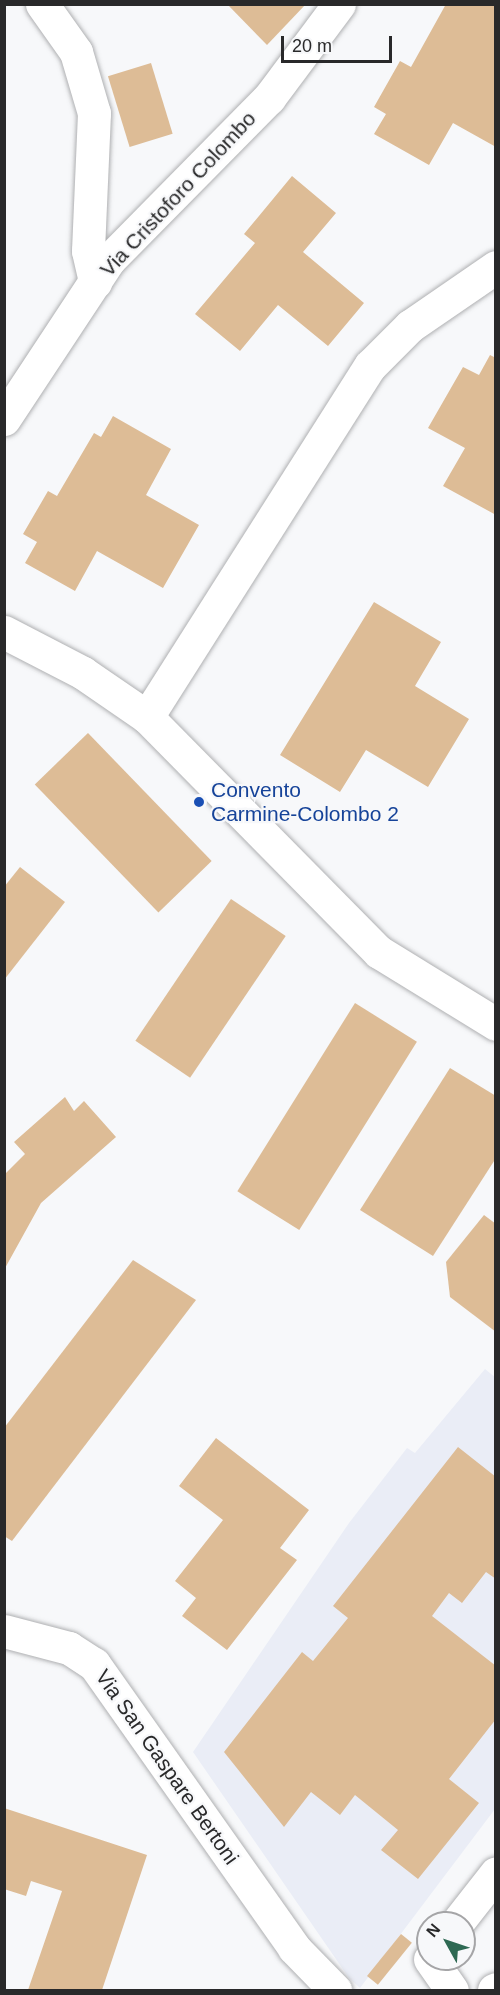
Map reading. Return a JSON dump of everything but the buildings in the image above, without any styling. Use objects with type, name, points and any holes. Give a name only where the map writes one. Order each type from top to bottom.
[{"type":"street","points":[[42,4],[76,52],[94,113],[88,252],[95,282]]},
{"type":"street","name":"Via Cristoforo Colombo","points":[[4,418],[109,260],[269,98],[339,4]]},
{"type":"street","points":[[147,717],[370,366],[410,326],[495,267]]},
{"type":"street","points":[[4,632],[83,673],[147,717],[379,952],[495,1024]]},
{"type":"street","name":"Via San Gaspare Bertoni","points":[[4,1631],[69,1648],[94,1664],[294,1948]]},
{"type":"street","points":[[466,1911],[495,1873]]},
{"type":"street","points":[[294,1948],[310,1990]]},
{"type":"street","points":[[294,1948],[335,1990]]},
{"type":"street","points":[[439,1971],[452,1990]]},
{"type":"shaded area","points":[[485,1369],[496,1378],[495,1809],[360,1988],[349,1978],[193,1752],[349,1523],[407,1448],[415,1453]]},
{"type":"place","name":"Convento Carmine-Colombo 2","points":[[199,802]]}]
